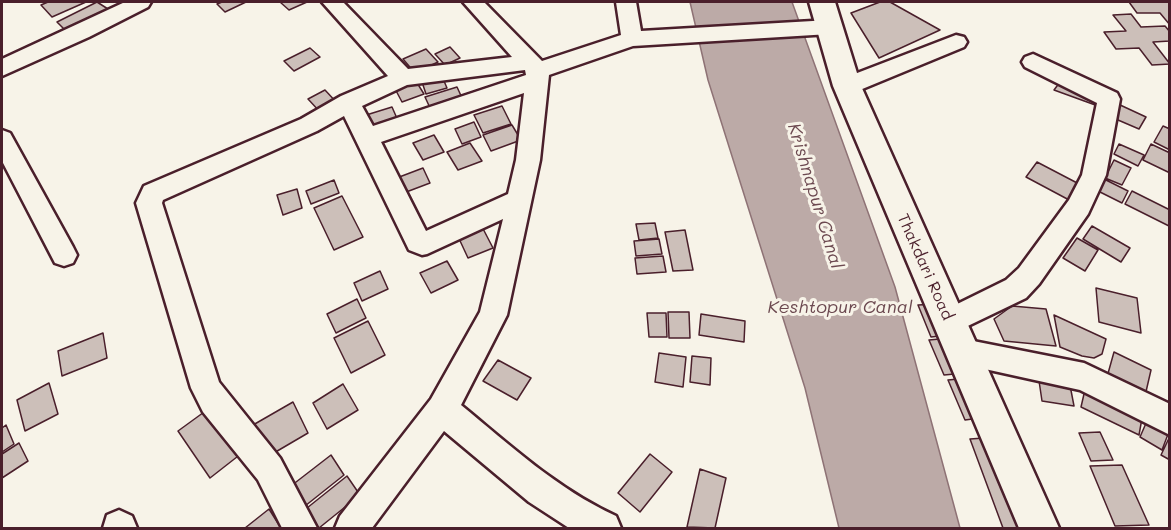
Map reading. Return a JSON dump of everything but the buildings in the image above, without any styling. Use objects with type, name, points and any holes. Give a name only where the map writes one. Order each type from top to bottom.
[{"type":"street","points":[[2,69],[141,2]]},
{"type":"street","points":[[332,2],[403,78]]},
{"type":"street","points":[[352,528],[442,409],[493,315],[528,160],[536,71],[473,2]]},
{"type":"street","points":[[626,2],[632,39]]},
{"type":"street","points":[[367,137],[536,71],[632,39],[680,36],[820,19]]},
{"type":"street","name":"Thakdari Road","points":[[820,19],[1039,528]]},
{"type":"street","points":[[847,86],[956,42]]},
{"type":"street","points":[[949,322],[1016,289],[1029,276],[1079,207],[1094,175],[1108,99],[1033,62]]},
{"type":"street","points":[[300,528],[269,469],[214,402],[206,387],[149,203],[153,193],[309,125],[349,102],[403,78],[536,71]]},
{"type":"street","points":[[349,102],[418,242],[422,244],[519,200]]},
{"type":"street","points":[[2,139],[64,255]]},
{"type":"street","points":[[963,352],[1084,377],[1170,420]]},
{"type":"street","points":[[442,409],[539,489],[593,524],[604,528]]},
{"type":"water","name":"Keshtopur Canal","points":[[690,2],[792,2],[895,287],[960,528],[839,528],[805,388],[708,80]]},
{"type":"water label","name":"Krishnapur Canal","points":[[815,196]]}]
